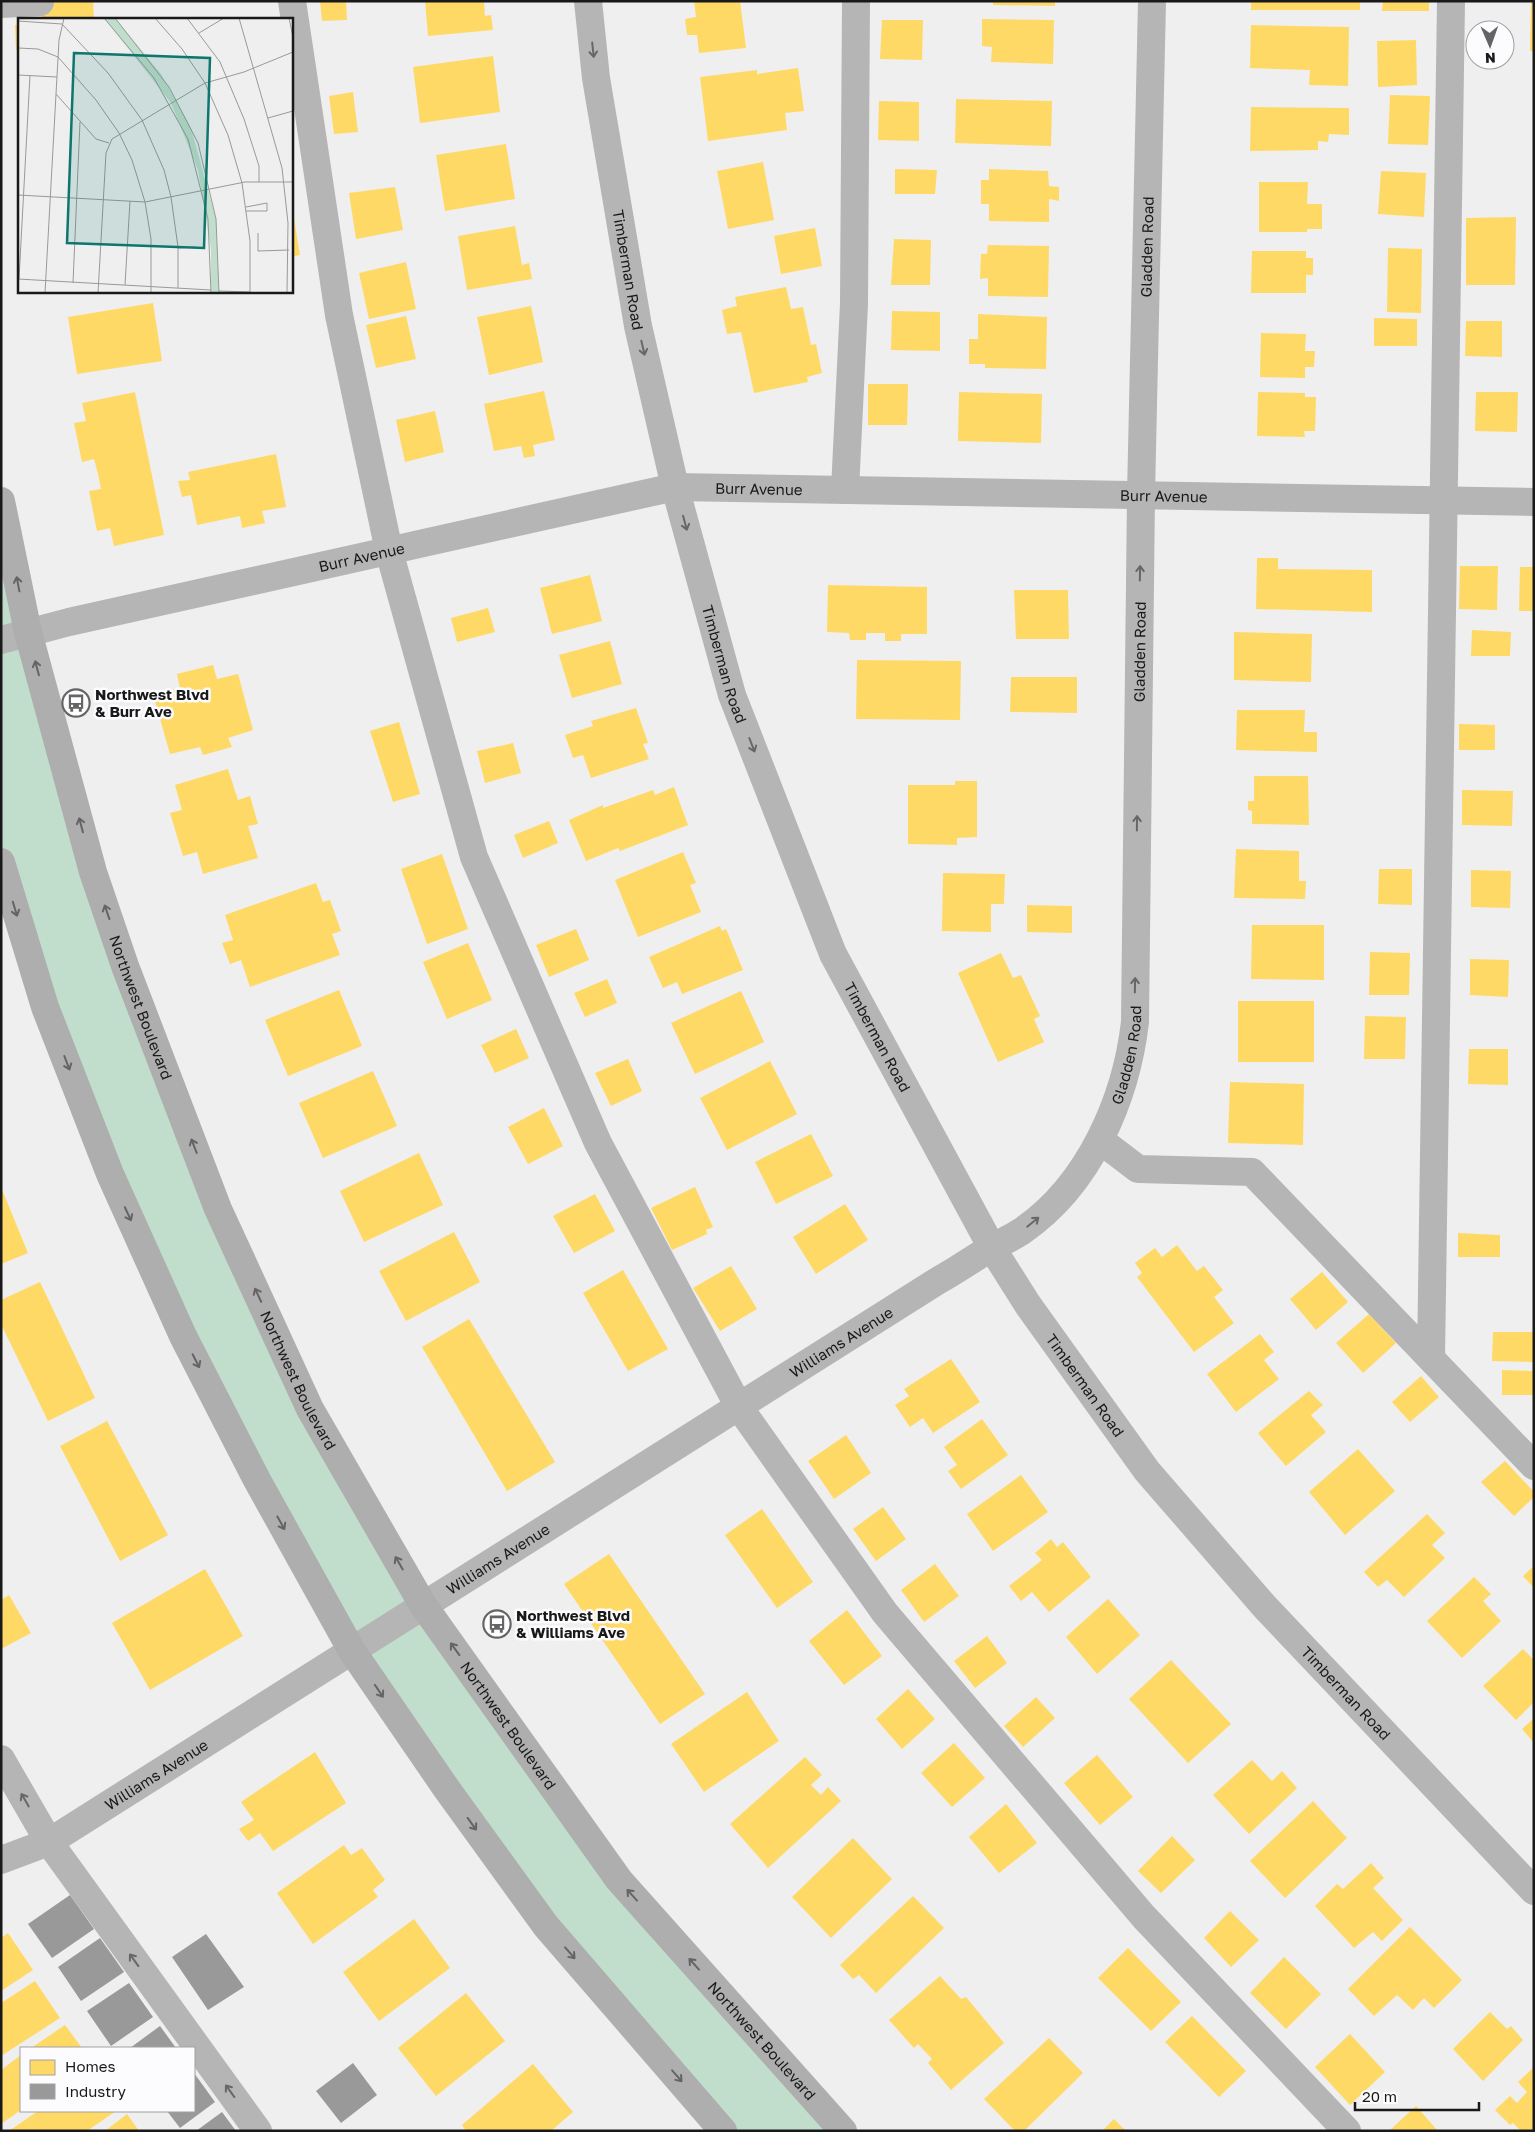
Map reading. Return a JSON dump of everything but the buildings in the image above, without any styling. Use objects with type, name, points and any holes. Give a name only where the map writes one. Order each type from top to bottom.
[{"type":"main road","name":"Northwest Boulevard","points":[[1,502],[28,632],[93,872],[125,966],[218,1209],[310,1409],[423,1605],[619,1880],[844,2131]]},
{"type":"main road","points":[[1,862],[45,1007],[110,1174],[196,1361],[257,1480],[352,1650],[446,1788],[546,1926],[723,2131]]},
{"type":"street","points":[[292,1],[339,315],[389,551],[474,857],[598,1143],[739,1407],[885,1613],[1144,1917],[1347,2131]]},
{"type":"street","name":"Timberman Road","points":[[588,1],[596,78],[638,326],[675,487],[732,694],[833,954],[992,1248],[1028,1305],[1147,1470],[1265,1607],[1534,1891]]},
{"type":"street","points":[[845,490],[854,304],[856,1]]},
{"type":"street","name":"Gladden Road","points":[[992,1248],[1021,1232],[1049,1209],[1069,1186],[1100,1140],[1121,1091],[1131,1052],[1135,1022],[1141,495],[1152,1]]},
{"type":"street","points":[[1431,1358],[1451,1]]},
{"type":"street","points":[[1,4],[40,2]]},
{"type":"street","name":"Burr Avenue","points":[[1,640],[28,632],[675,487],[1534,502]]},
{"type":"street","points":[[1100,1140],[1138,1168],[1252,1172],[1534,1466]]},
{"type":"street","name":"Williams Avenue","points":[[1,1860],[49,1842],[992,1248]]},
{"type":"street","points":[[1,1759],[49,1842],[258,2131]]},
{"type":"green space","points":[[1,501],[93,872],[310,1409],[619,1880],[843,2131],[723,2131],[446,1788],[183,1336],[1,862]]},
{"type":"place","name":"Northwest Blvd & Burr Ave","points":[[76,703]]},
{"type":"place","name":"Northwest Blvd & Williams Ave","points":[[497,1624]]}]
